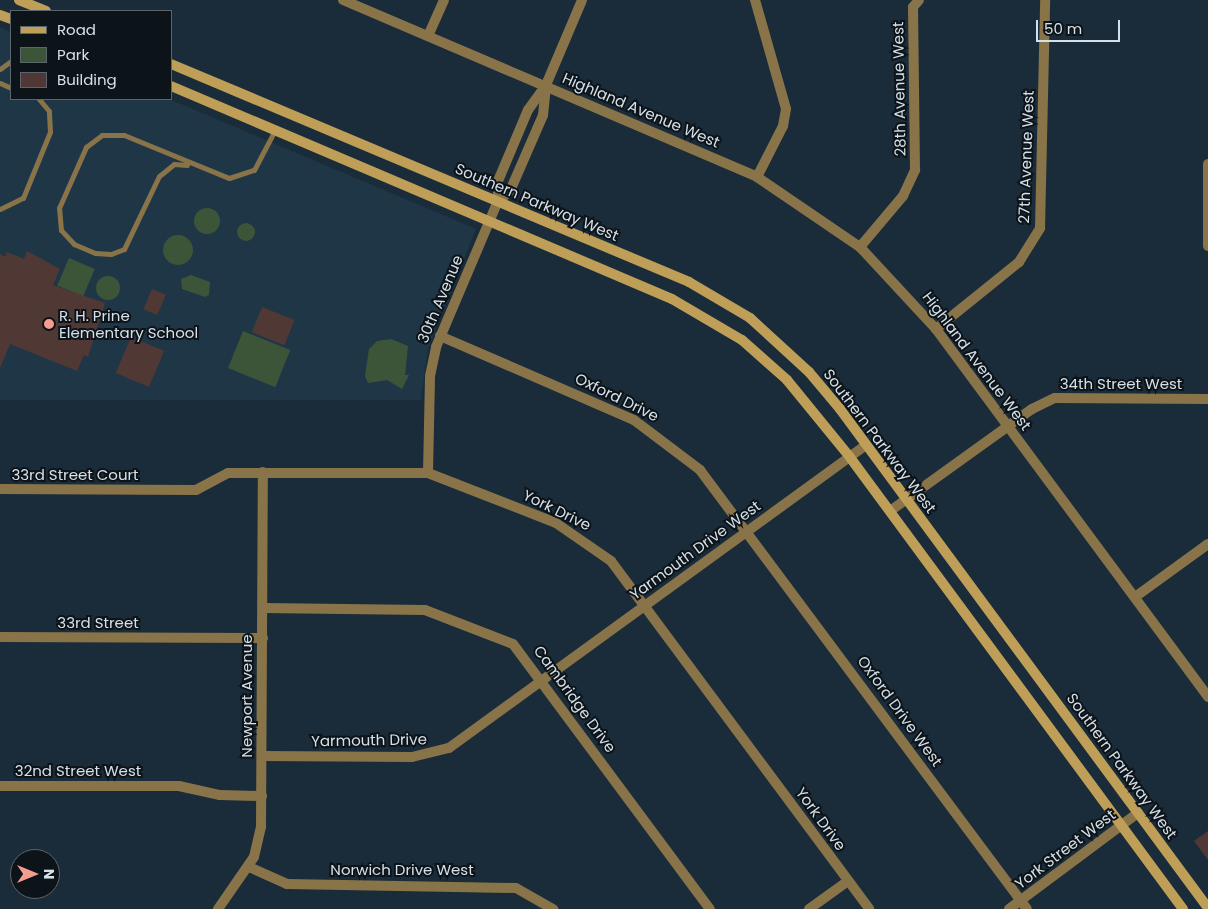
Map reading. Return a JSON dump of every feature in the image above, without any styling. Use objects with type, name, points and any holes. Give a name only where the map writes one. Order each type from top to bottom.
[{"type":"street","points":[[19,0],[44,10]]},
{"type":"street","name":"Highland Avenue West","points":[[343,0],[758,177],[860,247],[936,328],[1208,697]]},
{"type":"street","points":[[428,36],[444,0]]},
{"type":"street","points":[[498,202],[498,181],[528,110],[546,86],[582,0]]},
{"type":"street","points":[[755,0],[786,109],[780,134],[758,177]]},
{"type":"street","name":"27th Avenue West","points":[[936,328],[1020,262],[1040,228],[1045,0]]},
{"type":"street","name":"28th Avenue West","points":[[860,247],[903,196],[915,170],[917,2]]},
{"type":"street","name":"Southern Parkway West","points":[[172,64],[689,282],[738,310],[809,372],[907,500],[1208,908]]},
{"type":"street","points":[[172,86],[490,220],[690,307],[726,328],[786,380],[849,456],[1183,909]]},
{"type":"street","points":[[498,202],[510,191],[543,115],[546,86]]},
{"type":"street","points":[[1208,164],[1208,246]]},
{"type":"street","name":"30th Avenue","points":[[428,473],[430,376],[440,336],[498,202]]},
{"type":"street","name":"Oxford Drive","points":[[440,336],[606,405],[651,429],[700,470],[748,530]]},
{"type":"street","name":"34th Street West","points":[[890,511],[1008,426],[1055,398],[1208,398]]},
{"type":"street","name":"Yarmouth Drive West","points":[[543,680],[866,445]]},
{"type":"street","name":"Newport Avenue","points":[[218,909],[249,867],[260,836],[262,796],[263,472]]},
{"type":"street","name":"York Drive","points":[[150,490],[201,490],[228,473],[428,473],[577,534],[611,561],[869,909]]},
{"type":"street","name":"33rd Street Court","points":[[0,489],[150,490]]},
{"type":"street","name":"Oxford Drive West","points":[[748,530],[1024,905]]},
{"type":"street","points":[[1135,597],[1208,544]]},
{"type":"street","name":"Cambridge Drive","points":[[262,608],[438,612],[513,644],[543,680],[710,909]]},
{"type":"street","name":"33rd Street","points":[[0,637],[263,638]]},
{"type":"street","name":"Yarmouth Drive","points":[[262,756],[436,754],[543,680]]},
{"type":"street","name":"32nd Street West","points":[[0,786],[155,786],[262,796]]},
{"type":"street","name":"York Street West","points":[[1009,909],[1024,905],[1138,813]]},
{"type":"street","name":"Norwich Drive West","points":[[249,867],[287,884],[516,888],[553,909]]},
{"type":"street","points":[[809,909],[848,880]]},
{"type":"lane","points":[[0,209],[23,198],[50,132],[49,111],[40,100]]},
{"type":"lane","points":[[187,165],[174,164],[159,176],[124,249],[111,254],[95,253],[69,241],[60,230],[59,208],[86,147],[97,138],[118,133],[187,165],[222,177],[242,176],[259,165],[275,130]]},
{"type":"shaded area","points":[[0,27],[10,32],[10,100],[171,100],[476,229],[428,348],[421,400],[0,400]]},
{"type":"green space","points":[[207,208],[216,212],[220,221],[216,230],[207,234],[198,230],[194,221],[198,212]]},
{"type":"green space","points":[[246,223],[252,226],[255,232],[252,238],[246,241],[240,238],[237,232],[240,226]]},
{"type":"green space","points":[[178,235],[188,240],[193,250],[188,260],[178,265],[168,260],[163,250],[168,240]]},
{"type":"green space","points":[[69,258],[95,269],[83,297],[57,286]]},
{"type":"green space","points":[[191,275],[210,282],[209,295],[205,297],[182,289],[181,279]]},
{"type":"green space","points":[[108,276],[116,280],[120,288],[116,296],[108,300],[100,296],[96,288],[100,280]]},
{"type":"green space","points":[[243,331],[290,350],[275,387],[228,368]]},
{"type":"green space","points":[[391,339],[408,346],[405,375],[409,375],[402,389],[387,380],[368,383],[365,376],[369,349],[377,341]]},
{"type":"building","name":"R. H. Prine Elementary School","points":[[27,251],[60,269],[53,285],[105,303],[88,357],[84,355],[77,371],[10,344],[0,368],[0,254],[5,257],[7,252],[24,259]]},
{"type":"building","points":[[152,289],[166,295],[157,315],[143,309]]},
{"type":"building","points":[[262,307],[294,320],[284,345],[252,332]]},
{"type":"building","points":[[131,337],[164,351],[149,387],[116,373]]},
{"type":"building","points":[[1208,831],[1208,860],[1194,841]]},
{"type":"place","name":"R. H. Prine Elementary School","points":[[49,324]]}]
